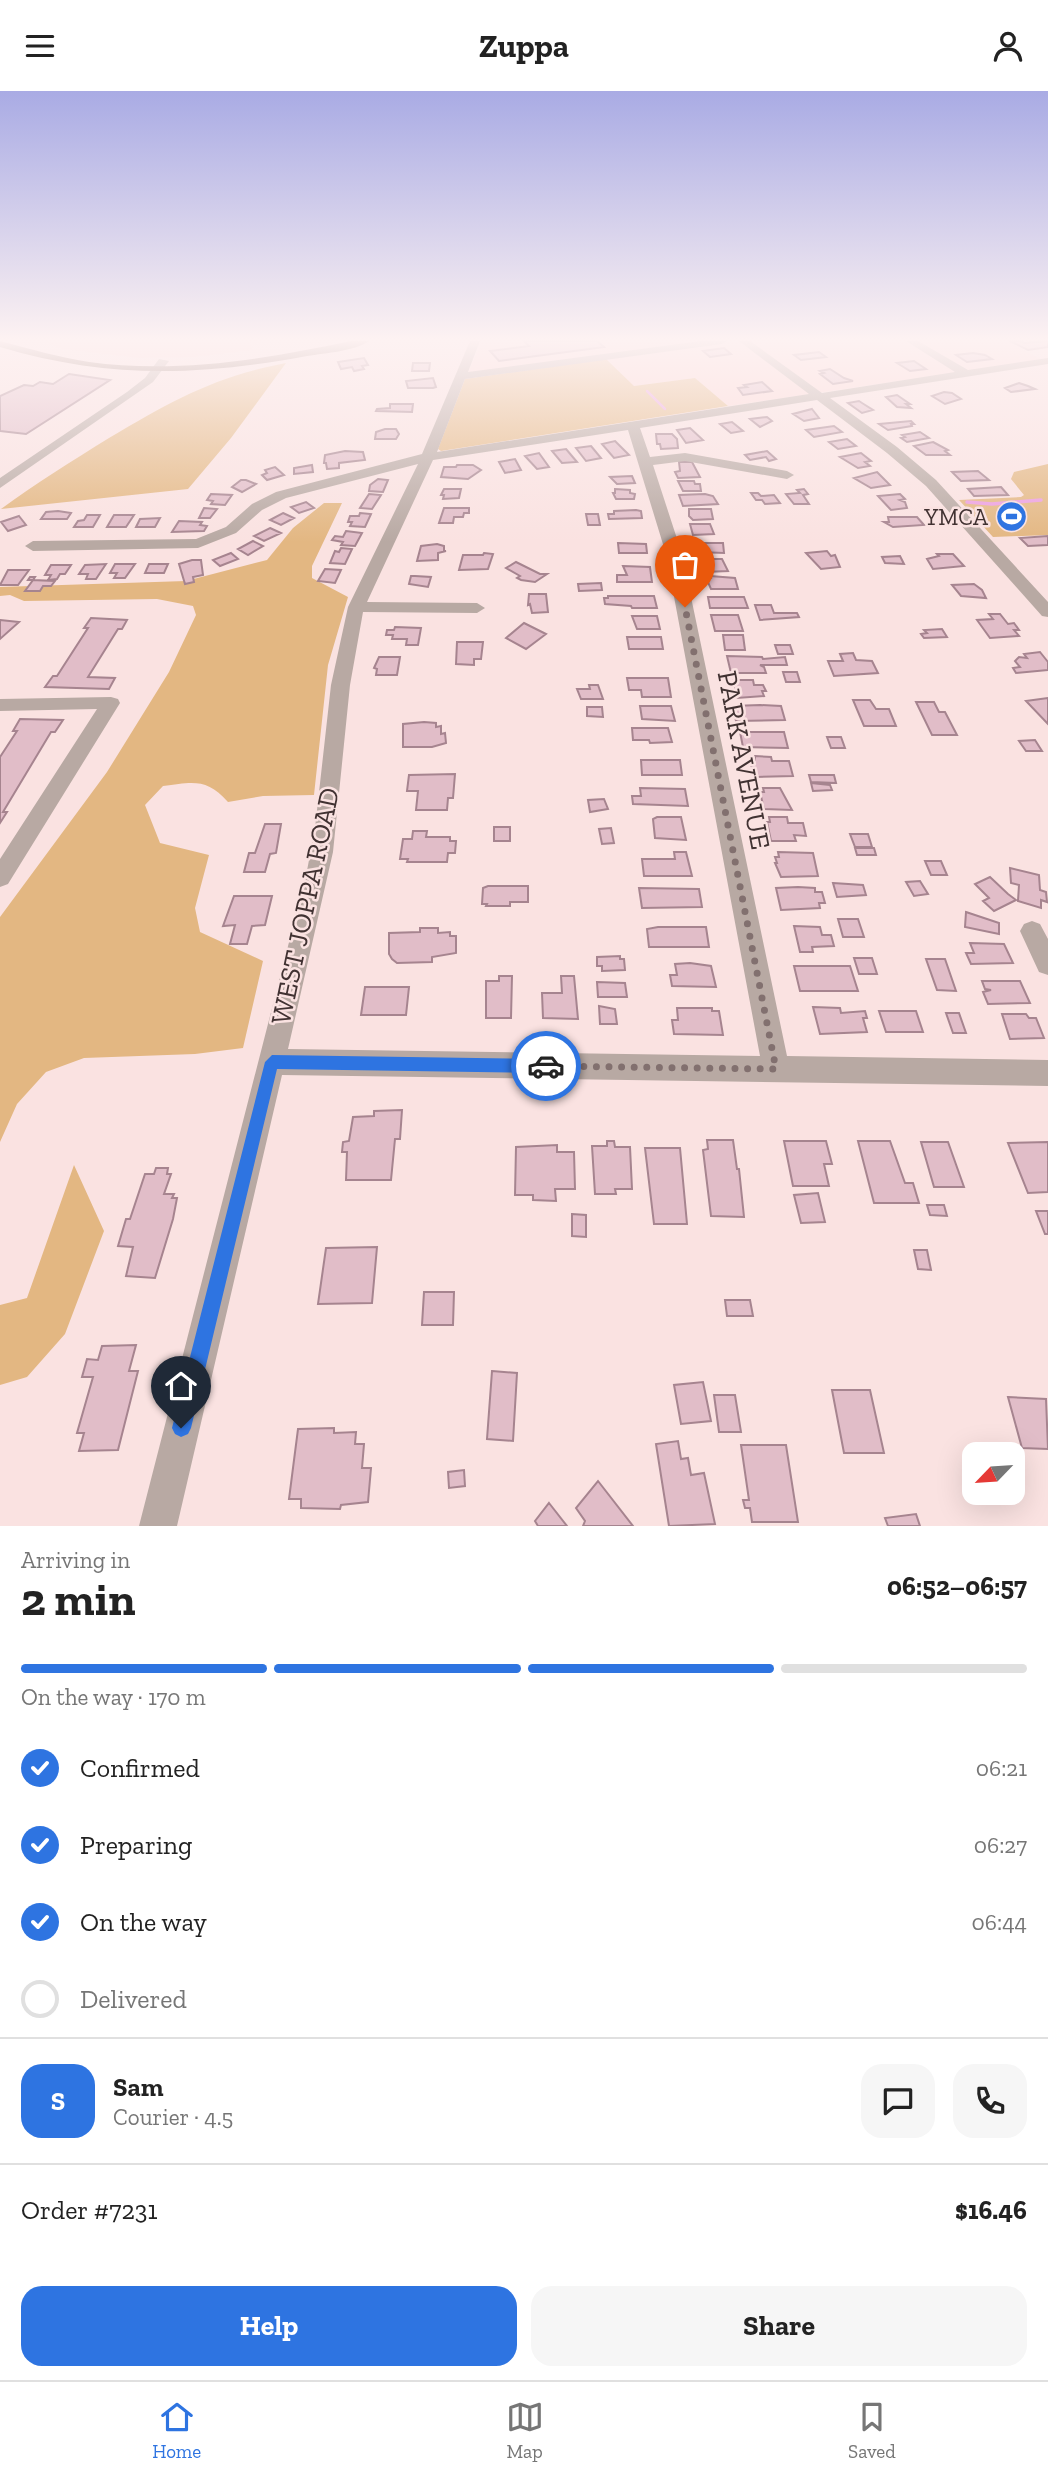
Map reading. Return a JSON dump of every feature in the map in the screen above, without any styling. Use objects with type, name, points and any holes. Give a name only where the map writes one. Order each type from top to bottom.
[{"type":"street","points":[[0,484],[111,408]]},
{"type":"street","name":"WEST JOPPA ROAD","points":[[158,1526],[318,871],[327,820],[341,672],[356,607],[428,457],[448,408]]},
{"type":"street","points":[[33,546],[198,543],[222,535],[257,507],[281,495],[428,457],[749,408]]},
{"type":"street","points":[[834,408],[931,483],[1048,612]]},
{"type":"street","name":"PARK AVENUE","points":[[631,426],[635,429],[674,554],[776,1069]]},
{"type":"street","points":[[646,462],[685,457],[787,475]]},
{"type":"street","points":[[356,607],[477,608]]},
{"type":"street","points":[[0,705],[111,703],[0,878]]},
{"type":"street","points":[[1032,931],[1048,964]]},
{"type":"street","points":[[272,1062],[1048,1073]]},
{"type":"shaded area","points":[[162,408],[253,408],[188,489],[1,509],[41,481]]},
{"type":"shaded area","points":[[454,408],[715,408],[441,451],[438,449]]},
{"type":"shaded area","name":"YMCA","points":[[1048,464],[1048,535],[993,537],[959,500],[1021,497],[1024,495],[1011,479],[1014,472]]},
{"type":"shaded area","points":[[324,503],[342,503],[312,566],[312,578],[348,597],[328,665],[314,795],[263,796],[228,802],[206,785],[183,783],[163,786],[145,805],[160,843],[209,855],[195,908],[200,932],[263,961],[243,1048],[195,1054],[84,1058],[46,1072],[17,1104],[0,1142],[0,917],[107,772],[169,672],[196,615],[193,606],[157,599],[24,601],[10,595],[0,596],[0,587],[186,581],[267,560],[293,528]]},
{"type":"shaded area","points":[[74,1165],[104,1231],[65,1334],[27,1377],[0,1385],[0,1305],[27,1298]]},
{"type":"building","points":[[0,408],[66,408],[26,434],[0,431]]},
{"type":"building","points":[[413,408],[412,412],[376,411]]},
{"type":"building","points":[[855,408],[873,410],[862,413]]},
{"type":"building","points":[[812,409],[819,418],[804,421],[793,414]]},
{"type":"building","points":[[767,417],[772,421],[760,427],[750,419]]},
{"type":"building","points":[[911,421],[914,424],[911,424],[912,426],[888,430],[879,424]]},
{"type":"building","points":[[732,422],[743,431],[731,433],[720,424]]},
{"type":"building","points":[[834,426],[842,432],[814,437],[806,430]]},
{"type":"building","points":[[690,428],[703,440],[686,443],[677,430]]},
{"type":"building","points":[[396,429],[399,434],[396,439],[375,439],[376,432]]},
{"type":"building","points":[[920,432],[929,438],[907,442],[901,438],[905,437],[902,435]]},
{"type":"building","points":[[656,434],[672,434],[677,439],[678,448],[661,449],[660,444],[657,444]]},
{"type":"building","points":[[847,439],[856,446],[838,449],[829,442]]},
{"type":"building","points":[[615,441],[629,455],[614,458],[602,444]]},
{"type":"building","points":[[933,442],[948,450],[945,451],[950,455],[926,455],[914,446]]},
{"type":"building","points":[[591,446],[601,458],[586,461],[576,448]]},
{"type":"building","points":[[566,449],[577,462],[562,463],[552,451]]},
{"type":"building","points":[[345,451],[363,452],[365,460],[339,463],[339,468],[327,469],[324,463],[325,455]]},
{"type":"building","points":[[767,451],[776,459],[769,461],[766,457],[750,460],[745,455]]},
{"type":"building","points":[[539,453],[549,467],[537,469],[525,456]]},
{"type":"building","points":[[861,453],[871,461],[865,462],[870,466],[858,468],[840,457]]},
{"type":"building","points":[[515,459],[521,470],[505,473],[499,462]]},
{"type":"building","points":[[679,462],[692,462],[700,477],[678,478],[675,472],[680,471]]},
{"type":"building","points":[[312,465],[313,472],[294,474],[294,468]]},
{"type":"building","points":[[473,465],[481,470],[468,479],[441,477],[444,467]]},
{"type":"building","points":[[275,467],[284,475],[267,480],[262,475],[267,473],[265,470]]},
{"type":"building","points":[[978,471],[989,480],[961,481],[952,472]]},
{"type":"building","points":[[877,472],[890,485],[871,488],[854,478]]},
{"type":"building","points":[[632,476],[635,483],[617,484],[610,477]]},
{"type":"building","points":[[378,479],[388,480],[383,492],[369,491],[370,485]]},
{"type":"building","points":[[241,480],[256,484],[242,492],[232,487]]},
{"type":"building","points":[[678,481],[694,481],[695,484],[700,484],[701,491],[683,491]]},
{"type":"building","points":[[1001,487],[1008,495],[974,496],[968,489]]},
{"type":"building","points":[[444,489],[461,489],[459,498],[443,499],[444,495],[441,495]]},
{"type":"building","points":[[615,489],[630,490],[630,493],[635,494],[634,499],[616,499],[613,493]]},
{"type":"building","points":[[804,489],[808,494],[803,495],[809,504],[794,504],[786,494],[800,493],[797,490]]},
{"type":"building","points":[[751,493],[761,496],[774,495],[780,503],[765,504],[762,500],[756,500]]},
{"type":"building","points":[[211,494],[232,495],[225,505],[211,504],[213,501],[207,500]]},
{"type":"building","points":[[369,494],[381,495],[372,509],[360,508]]},
{"type":"building","points":[[900,494],[905,499],[900,500],[905,502],[907,508],[891,510],[878,496]]},
{"type":"building","points":[[679,495],[713,496],[718,504],[683,506]]},
{"type":"building","points":[[306,502],[314,508],[299,513],[291,507]]},
{"type":"building","points":[[204,508],[217,509],[210,518],[199,518]]},
{"type":"building","points":[[444,508],[469,508],[469,513],[464,513],[463,517],[454,517],[453,523],[439,523]]},
{"type":"building","points":[[689,509],[711,509],[713,519],[693,520],[689,516]]},
{"type":"building","points":[[614,511],[641,511],[642,518],[609,519],[608,514],[614,514]]},
{"type":"building","points":[[46,512],[71,513],[67,519],[41,519]]},
{"type":"building","points":[[283,513],[294,518],[281,525],[270,520]]},
{"type":"building","points":[[360,513],[371,514],[365,527],[350,526],[350,516],[359,516]]},
{"type":"building","points":[[586,514],[598,514],[600,525],[588,525]]},
{"type":"building","points":[[87,515],[100,515],[93,527],[74,527],[78,521],[84,520]]},
{"type":"building","points":[[114,515],[134,515],[126,527],[107,527]]},
{"type":"building","points":[[19,516],[26,525],[8,531],[1,522]]},
{"type":"building","points":[[888,517],[917,517],[924,525],[893,527],[884,522],[889,522]]},
{"type":"building","points":[[160,518],[155,527],[136,527],[140,519]]},
{"type":"building","points":[[179,521],[202,522],[200,525],[207,526],[204,531],[172,532]]},
{"type":"building","points":[[690,524],[710,524],[714,534],[693,535]]},
{"type":"building","points":[[270,528],[281,533],[264,541],[254,536]]},
{"type":"building","points":[[346,531],[362,533],[355,546],[341,545],[343,542],[332,540],[335,536],[343,537]]},
{"type":"building","points":[[1048,536],[1048,545],[1028,546],[1020,538]]},
{"type":"building","points":[[253,541],[263,546],[248,555],[238,549]]},
{"type":"building","points":[[618,543],[646,544],[647,553],[619,553]]},
{"type":"building","points":[[696,543],[723,543],[724,553],[698,552]]},
{"type":"building","points":[[421,546],[444,546],[446,551],[438,553],[438,560],[417,561]]},
{"type":"building","points":[[341,548],[352,549],[345,564],[330,563],[335,551],[339,552]]},
{"type":"building","points":[[827,551],[831,556],[835,555],[840,567],[821,569],[806,553]]},
{"type":"building","points":[[231,553],[238,559],[220,566],[213,560]]},
{"type":"building","points":[[493,554],[488,569],[459,570],[463,555]]},
{"type":"building","points":[[937,554],[953,554],[964,566],[933,569],[927,559],[939,556]]},
{"type":"building","points":[[900,556],[904,564],[885,563],[882,557]]},
{"type":"building","points":[[705,559],[722,559],[728,571],[705,572]]},
{"type":"building","points":[[201,560],[203,575],[193,577],[194,582],[185,584],[179,564]]},
{"type":"building","points":[[516,562],[540,574],[547,574],[535,582],[521,580],[517,578],[520,576],[506,568]]},
{"type":"building","points":[[106,564],[96,579],[86,579],[88,574],[79,574],[85,565]]},
{"type":"building","points":[[115,564],[135,564],[125,578],[114,578],[117,573],[110,573]]},
{"type":"building","points":[[149,564],[168,564],[164,573],[145,573]]},
{"type":"building","points":[[51,565],[71,565],[65,574],[48,580],[51,575],[45,575]]},
{"type":"building","points":[[623,566],[650,567],[652,582],[617,582],[617,575],[627,575]]},
{"type":"building","points":[[325,569],[341,570],[335,583],[318,581]]},
{"type":"building","points":[[8,570],[29,570],[18,585],[0,585]]},
{"type":"building","points":[[411,576],[431,577],[428,587],[409,584]]},
{"type":"building","points":[[710,576],[735,578],[738,589],[711,589],[707,580]]},
{"type":"building","points":[[33,580],[55,581],[51,586],[43,586],[40,591],[25,591]]},
{"type":"building","points":[[601,583],[602,590],[579,591],[578,584]]},
{"type":"building","points":[[974,584],[982,590],[986,598],[961,596],[952,585]]},
{"type":"building","points":[[529,594],[546,594],[548,612],[532,613],[530,604],[528,605]]},
{"type":"building","points":[[654,596],[657,608],[605,604],[604,598]]},
{"type":"building","points":[[708,597],[744,597],[748,608],[710,608]]},
{"type":"building","points":[[755,605],[771,605],[774,613],[797,613],[799,617],[760,620]]},
{"type":"building","points":[[989,614],[1000,614],[1008,624],[1014,623],[1019,630],[1014,630],[1019,636],[990,638],[977,620],[993,619]]},
{"type":"building","points":[[711,615],[738,615],[743,631],[715,631]]},
{"type":"building","points":[[632,616],[657,616],[660,629],[637,629]]},
{"type":"building","points":[[91,618],[127,620],[122,629],[118,629],[88,677],[115,678],[109,689],[45,687],[53,676],[57,676],[88,628],[84,628]]},
{"type":"building","points":[[0,620],[19,622],[0,639]]},
{"type":"building","points":[[524,623],[546,634],[526,649],[506,638]]},
{"type":"building","points":[[395,627],[421,628],[418,645],[406,645],[407,639],[392,639],[393,635],[386,635],[387,630],[394,630]]},
{"type":"building","points":[[942,629],[947,637],[924,638],[921,634],[927,633],[924,630]]},
{"type":"building","points":[[723,635],[743,635],[745,650],[725,650]]},
{"type":"building","points":[[627,637],[661,637],[663,649],[629,649]]},
{"type":"building","points":[[457,642],[483,642],[481,659],[474,659],[474,665],[456,664]]},
{"type":"building","points":[[775,645],[790,645],[793,654],[778,654]]},
{"type":"building","points":[[1040,652],[1048,662],[1048,670],[1016,673],[1013,668],[1020,667],[1015,661],[1019,657],[1027,658],[1024,654]]},
{"type":"building","points":[[853,653],[856,660],[872,661],[878,673],[834,676],[828,661],[843,661],[840,654]]},
{"type":"building","points":[[727,656],[763,659],[785,657],[787,665],[760,665],[766,673],[731,673]]},
{"type":"building","points":[[379,657],[400,657],[397,675],[376,675],[377,669],[374,668]]},
{"type":"building","points":[[783,672],[797,672],[800,682],[786,682]]},
{"type":"building","points":[[627,678],[668,678],[671,697],[642,697],[641,690],[629,690]]},
{"type":"building","points":[[734,680],[753,680],[754,685],[763,685],[766,691],[762,691],[764,696],[737,698]]},
{"type":"building","points":[[589,685],[598,685],[603,699],[581,699],[577,689],[590,689]]},
{"type":"building","points":[[1048,698],[1048,724],[1026,701]]},
{"type":"building","points":[[853,700],[870,700],[876,709],[889,709],[896,726],[864,726]]},
{"type":"building","points":[[916,702],[934,702],[939,712],[945,712],[957,735],[932,735]]},
{"type":"building","points":[[640,706],[671,706],[675,721],[642,719]]},
{"type":"building","points":[[733,706],[781,706],[785,720],[736,721]]},
{"type":"building","points":[[587,707],[602,707],[603,717],[587,716]]},
{"type":"building","points":[[20,719],[63,720],[55,732],[51,732],[3,812],[7,812],[0,823],[0,757],[17,731],[13,731]]},
{"type":"building","points":[[436,723],[436,727],[441,726],[441,734],[445,733],[446,743],[432,747],[403,747],[403,724]]},
{"type":"building","points":[[632,728],[668,728],[672,742],[650,743],[649,740],[633,740]]},
{"type":"building","points":[[740,732],[784,732],[788,748],[743,747]]},
{"type":"building","points":[[827,737],[841,737],[845,748],[831,748]]},
{"type":"building","points":[[1035,740],[1042,751],[1026,751],[1019,741]]},
{"type":"building","points":[[755,756],[771,757],[772,761],[789,761],[793,776],[756,777],[751,765]]},
{"type":"building","points":[[641,760],[680,760],[682,775],[642,775]]},
{"type":"building","points":[[455,774],[453,798],[448,798],[447,810],[416,810],[418,791],[407,791],[409,775]]},
{"type":"building","points":[[809,775],[834,775],[836,783],[811,782]]},
{"type":"building","points":[[811,783],[830,785],[832,790],[813,791]]},
{"type":"building","points":[[640,788],[685,789],[688,806],[633,804],[632,796],[641,796]]},
{"type":"building","points":[[763,788],[780,788],[792,810],[764,809],[760,792],[764,792]]},
{"type":"building","points":[[604,799],[608,809],[590,812],[588,800]]},
{"type":"building","points":[[681,817],[686,840],[655,838],[653,819]]},
{"type":"building","points":[[769,817],[787,817],[788,823],[803,823],[806,836],[794,835],[796,841],[771,841],[767,822],[770,822]]},
{"type":"building","points":[[265,824],[281,824],[276,853],[270,854],[265,872],[244,872],[249,853],[255,853]]},
{"type":"building","points":[[494,827],[510,827],[510,841],[494,841]]},
{"type":"building","points":[[611,828],[614,843],[602,844],[599,829]]},
{"type":"building","points":[[413,831],[427,831],[426,837],[450,837],[450,841],[456,841],[455,853],[448,853],[447,862],[407,862],[408,859],[400,859],[403,839],[412,839]]},
{"type":"building","points":[[850,834],[868,834],[872,847],[855,847]]},
{"type":"building","points":[[855,848],[874,848],[876,855],[857,855]]},
{"type":"building","points":[[674,852],[686,852],[692,876],[644,876],[642,859],[675,859]]},
{"type":"building","points":[[778,852],[813,853],[818,876],[781,877],[775,863],[775,857],[779,857]]},
{"type":"building","points":[[925,861],[941,861],[947,875],[931,875]]},
{"type":"building","points":[[1010,868],[1039,875],[1040,890],[1046,892],[1047,902],[1041,900],[1041,908],[1018,901],[1019,885],[1011,883]]},
{"type":"building","points":[[990,877],[1016,900],[994,911],[983,901],[989,898],[975,884]]},
{"type":"building","points":[[920,881],[928,894],[914,896],[906,882]]},
{"type":"building","points":[[833,883],[863,885],[866,895],[837,897]]},
{"type":"building","points":[[528,886],[528,902],[510,902],[510,906],[486,906],[487,904],[482,904],[483,888]]},
{"type":"building","points":[[639,888],[699,889],[702,907],[642,908]]},
{"type":"building","points":[[776,888],[815,888],[815,892],[822,892],[825,903],[819,903],[820,908],[781,910]]},
{"type":"building","points":[[234,896],[272,896],[265,925],[252,926],[247,944],[230,944],[235,925],[223,926]]},
{"type":"building","points":[[966,912],[999,923],[999,934],[965,927]]},
{"type":"building","points":[[838,919],[858,919],[864,937],[843,937]]},
{"type":"building","points":[[794,926],[820,927],[822,935],[831,935],[834,946],[812,947],[813,952],[800,952]]},
{"type":"building","points":[[706,927],[709,947],[649,947],[647,929]]},
{"type":"building","points":[[420,928],[438,928],[438,933],[450,932],[450,936],[456,936],[456,953],[432,957],[432,962],[397,963],[389,954],[389,933],[420,932]]},
{"type":"building","points":[[970,943],[1004,944],[1013,963],[971,964],[966,953],[974,953]]},
{"type":"building","points":[[620,956],[620,959],[624,959],[625,970],[602,971],[602,966],[597,966],[597,957]]},
{"type":"building","points":[[854,958],[872,958],[877,974],[859,974]]},
{"type":"building","points":[[926,959],[945,959],[956,991],[937,990]]},
{"type":"building","points":[[675,964],[711,966],[716,987],[672,986],[670,975],[677,975]]},
{"type":"building","points":[[794,966],[850,966],[858,991],[800,991]]},
{"type":"building","points":[[499,976],[512,976],[511,1018],[486,1018],[486,981],[499,981]]},
{"type":"building","points":[[561,976],[574,976],[578,1019],[543,1018],[542,993],[562,993]]},
{"type":"building","points":[[982,981],[1020,981],[1030,1003],[988,1004],[983,992],[991,990],[985,989]]},
{"type":"building","points":[[597,982],[625,983],[627,997],[598,997]]},
{"type":"building","points":[[365,987],[409,987],[406,1015],[361,1015]]},
{"type":"building","points":[[599,1006],[615,1009],[617,1024],[600,1024]]},
{"type":"building","points":[[813,1007],[840,1008],[841,1013],[865,1011],[867,1018],[863,1018],[867,1032],[820,1034]]},
{"type":"building","points":[[677,1008],[712,1008],[712,1011],[719,1011],[723,1035],[674,1034],[672,1020],[678,1020]]},
{"type":"building","points":[[879,1011],[916,1011],[923,1032],[886,1032]]},
{"type":"building","points":[[946,1013],[959,1013],[966,1033],[953,1033]]},
{"type":"building","points":[[1002,1014],[1026,1014],[1029,1018],[1036,1018],[1044,1038],[1010,1039]]},
{"type":"building","points":[[402,1110],[400,1139],[395,1139],[391,1180],[346,1180],[347,1152],[342,1152],[343,1142],[349,1141],[353,1117],[374,1116],[374,1111]]},
{"type":"building","points":[[707,1140],[733,1140],[744,1217],[711,1216],[703,1150],[708,1149]]},
{"type":"building","points":[[607,1141],[614,1141],[615,1147],[630,1147],[632,1189],[615,1189],[616,1194],[595,1194],[592,1146],[607,1146]]},
{"type":"building","points":[[784,1141],[826,1141],[832,1164],[824,1164],[829,1186],[793,1186]]},
{"type":"building","points":[[858,1141],[890,1141],[905,1183],[913,1183],[919,1203],[874,1203]]},
{"type":"building","points":[[921,1142],[948,1142],[964,1187],[934,1187]]},
{"type":"building","points":[[1048,1142],[1048,1192],[1028,1193],[1008,1143]]},
{"type":"building","points":[[557,1145],[557,1152],[574,1152],[575,1189],[555,1189],[556,1201],[533,1200],[533,1195],[515,1195],[516,1147]]},
{"type":"building","points":[[645,1148],[680,1148],[687,1224],[654,1224]]},
{"type":"building","points":[[156,1168],[168,1168],[167,1174],[171,1174],[164,1194],[174,1194],[172,1198],[177,1198],[173,1219],[155,1278],[126,1276],[133,1247],[118,1246],[145,1174],[154,1174]]},
{"type":"building","points":[[818,1193],[825,1222],[801,1223],[794,1195]]},
{"type":"building","points":[[927,1205],[944,1205],[947,1216],[930,1215]]},
{"type":"building","points":[[1036,1211],[1048,1211],[1048,1234],[1045,1234]]},
{"type":"building","points":[[572,1214],[586,1215],[586,1237],[572,1236]]},
{"type":"building","points":[[377,1247],[372,1303],[318,1304],[326,1248]]},
{"type":"building","points":[[914,1250],[927,1250],[931,1270],[918,1269]]},
{"type":"building","points":[[424,1292],[454,1292],[453,1325],[422,1325]]},
{"type":"building","points":[[725,1300],[750,1300],[753,1316],[727,1316]]},
{"type":"building","points":[[136,1345],[129,1371],[138,1371],[118,1450],[79,1451],[84,1433],[77,1433],[93,1377],[82,1377],[87,1359],[98,1360],[102,1346]]},
{"type":"building","points":[[492,1371],[517,1373],[513,1441],[487,1439]]},
{"type":"building","points":[[703,1382],[711,1421],[681,1424],[674,1385]]},
{"type":"building","points":[[832,1390],[870,1390],[884,1453],[844,1453]]},
{"type":"building","points":[[714,1395],[735,1395],[741,1432],[719,1432]]},
{"type":"building","points":[[1008,1397],[1046,1399],[1048,1449],[1026,1448],[1026,1442],[1020,1442]]},
{"type":"building","points":[[334,1428],[334,1433],[356,1432],[355,1444],[364,1444],[362,1468],[371,1468],[368,1502],[341,1505],[340,1509],[301,1508],[301,1499],[289,1499],[298,1429]]},
{"type":"building","points":[[678,1441],[681,1459],[688,1458],[691,1475],[704,1473],[715,1524],[669,1526],[656,1444]]},
{"type":"building","points":[[741,1445],[786,1445],[798,1522],[752,1522],[750,1508],[745,1508],[743,1500],[749,1500]]},
{"type":"building","points":[[464,1470],[465,1486],[449,1488],[448,1472]]},
{"type":"building","points":[[598,1481],[633,1526],[583,1526],[585,1521],[576,1508]]},
{"type":"building","points":[[549,1503],[567,1526],[538,1526],[535,1521]]},
{"type":"building","points":[[916,1514],[920,1526],[888,1526],[885,1518]]},
{"type":"waterway","points":[[967,502],[992,504],[1041,500]]},
{"type":"way so far","points":[[546,1066],[776,1069],[685,607]]},
{"type":"place","name":"YMCA","points":[[1011,517]]},
{"type":"route","points":[[181,1428],[272,1062],[546,1066]]}]
